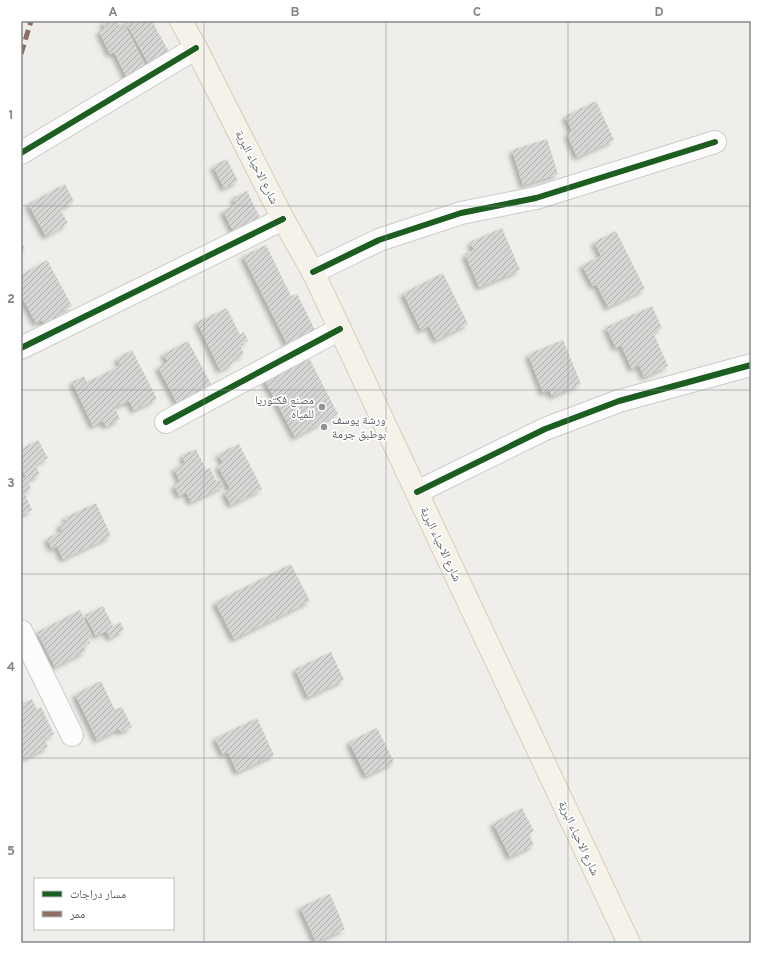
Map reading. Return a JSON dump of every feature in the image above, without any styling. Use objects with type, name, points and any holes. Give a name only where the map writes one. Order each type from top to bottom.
[{"type":"main road","name":"شارع الاحياء البرية","points":[[181,21],[283,219],[313,272],[629,943]]},
{"type":"street","points":[[21,153],[196,48]]},
{"type":"street","points":[[313,272],[379,240],[461,213],[536,198],[715,142]]},
{"type":"street","points":[[21,348],[283,219]]},
{"type":"street","points":[[166,422],[340,329]]},
{"type":"street","points":[[417,492],[545,429],[618,401],[751,365]]},
{"type":"street","points":[[21,631],[72,735]]},
{"type":"building","points":[[102,21],[117,21],[119,25],[124,23],[146,68],[127,78],[114,52],[110,54],[99,31],[105,28]]},
{"type":"building","points":[[125,21],[152,21],[172,57],[151,68]]},
{"type":"building","points":[[596,101],[614,140],[577,157],[567,134],[572,131],[565,116]]},
{"type":"building","points":[[547,139],[558,174],[523,185],[512,150]]},
{"type":"building","points":[[227,159],[238,181],[224,188],[213,166]]},
{"type":"building","points":[[65,184],[74,201],[60,209],[68,223],[46,236],[28,204]]},
{"type":"building","points":[[247,191],[261,220],[234,233],[223,211],[236,204],[233,198]]},
{"type":"building","points":[[502,228],[520,270],[479,287],[465,254],[474,250],[470,242]]},
{"type":"building","points":[[616,231],[645,289],[608,307],[596,284],[593,286],[582,265],[601,256],[594,242]]},
{"type":"building","points":[[21,241],[25,249],[21,251]]},
{"type":"building","points":[[266,245],[291,296],[297,294],[315,330],[287,344],[243,256]]},
{"type":"building","points":[[47,260],[72,306],[60,312],[64,320],[47,329],[42,320],[36,323],[21,295],[21,275]]},
{"type":"building","points":[[443,273],[468,324],[436,340],[429,326],[421,330],[403,293]]},
{"type":"building","points":[[652,306],[662,328],[653,332],[668,366],[644,377],[639,365],[632,369],[621,345],[616,348],[606,327]]},
{"type":"building","points":[[227,308],[240,335],[244,332],[248,341],[240,344],[244,354],[231,360],[233,364],[220,370],[197,322]]},
{"type":"building","points":[[563,340],[581,384],[552,396],[549,390],[543,393],[528,354]]},
{"type":"building","points":[[188,341],[211,384],[177,403],[158,367],[168,362],[163,354]]},
{"type":"building","points":[[132,350],[157,399],[134,410],[129,401],[119,405],[115,407],[120,419],[106,426],[103,421],[93,426],[72,382],[84,376],[87,382],[104,374],[120,365],[117,358]]},
{"type":"building","points":[[308,356],[338,414],[295,437],[264,379]]},
{"type":"building","points":[[38,440],[48,458],[35,465],[40,474],[28,481],[31,489],[24,492],[32,510],[21,515],[21,479],[26,477],[21,468],[21,449]]},
{"type":"building","points":[[239,444],[262,489],[231,505],[224,492],[230,489],[218,466],[223,463],[218,454]]},
{"type":"building","points":[[196,449],[206,470],[210,468],[216,481],[220,479],[224,486],[191,502],[186,492],[179,496],[174,485],[180,482],[174,468],[185,463],[182,455]]},
{"type":"building","points":[[96,503],[111,536],[63,559],[57,546],[52,549],[47,538],[62,531],[59,525],[66,522],[64,518]]},
{"type":"building","points":[[291,564],[310,601],[234,639],[215,602]]},
{"type":"building","points":[[103,606],[113,626],[120,622],[124,630],[110,638],[106,631],[96,636],[85,615]]},
{"type":"building","points":[[80,610],[92,636],[88,638],[90,643],[83,646],[86,651],[55,667],[37,632]]},
{"type":"building","points":[[331,652],[344,680],[308,697],[295,669]]},
{"type":"building","points":[[101,681],[115,710],[122,707],[132,727],[121,732],[119,729],[97,740],[75,694]]},
{"type":"building","points":[[32,699],[37,709],[41,707],[54,734],[44,739],[48,747],[21,760],[21,704]]},
{"type":"building","points":[[257,718],[274,755],[237,772],[228,752],[223,755],[215,738]]},
{"type":"building","points":[[377,728],[394,762],[366,776],[349,742]]},
{"type":"building","points":[[522,808],[534,831],[529,834],[534,845],[510,857],[493,823]]},
{"type":"building","points":[[330,894],[345,929],[316,942],[300,907]]},
{"type":"marked path","points":[[21,54],[31,21]]},
{"type":"cycle path","points":[[21,153],[196,48]]},
{"type":"cycle path","points":[[313,272],[379,240],[461,213],[536,198],[715,142]]},
{"type":"cycle path","points":[[21,348],[283,219]]},
{"type":"cycle path","points":[[166,422],[340,329]]},
{"type":"cycle path","points":[[417,492],[545,429],[619,401],[751,365]]},
{"type":"place","name":"مصنع فكتوريا للمياه","points":[[322,407]]},
{"type":"place","name":"ورشة يوسف بوطبق جرمة","points":[[324,427]]}]
